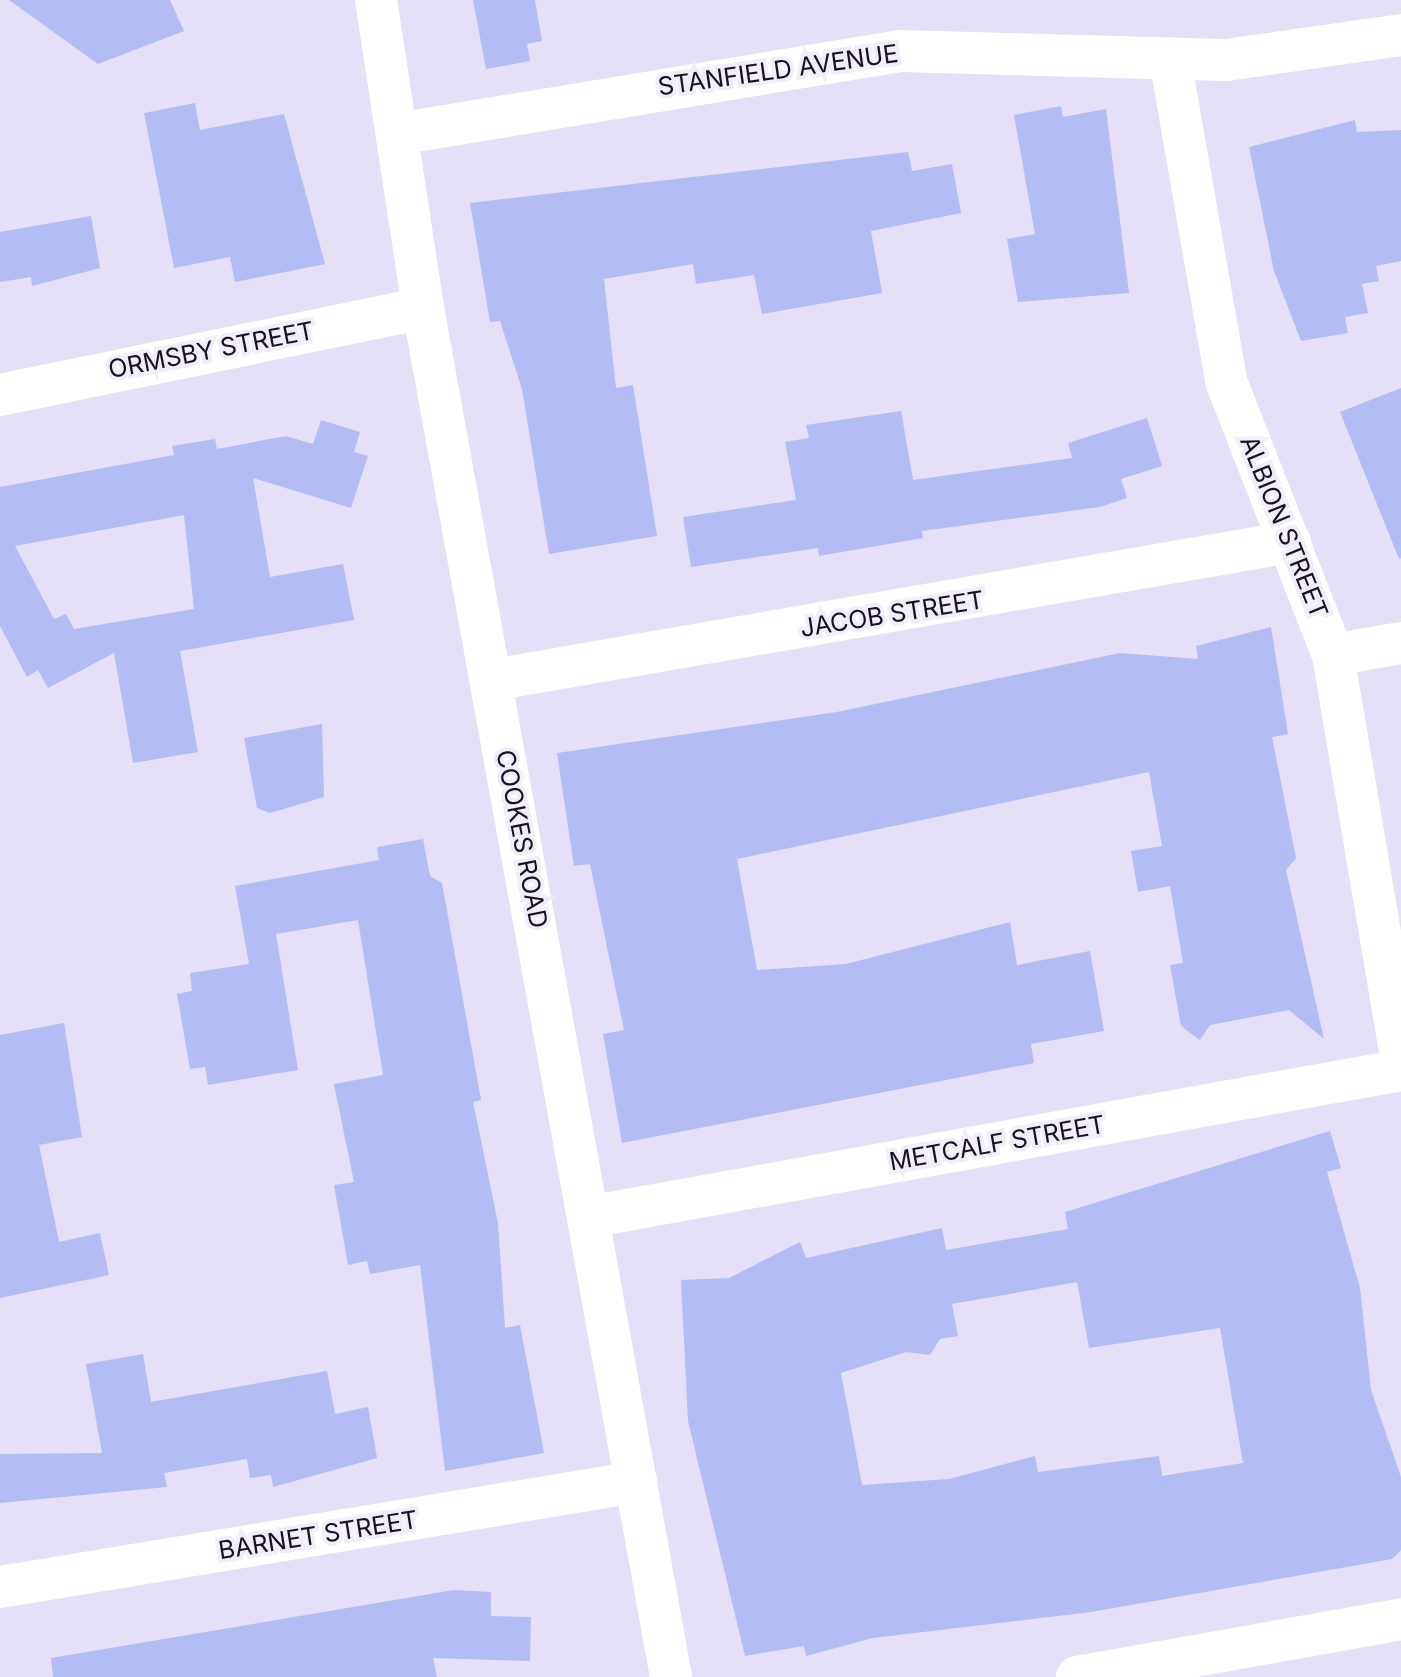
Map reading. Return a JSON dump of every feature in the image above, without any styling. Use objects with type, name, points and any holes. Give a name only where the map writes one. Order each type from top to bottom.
[{"type":"street","name":"COOKES ROAD","points":[[376,0],[422,308],[594,1216],[671,1677]]},
{"type":"street","name":"STANFIELD AVENUE","points":[[397,134],[900,51],[1170,59],[1401,35]]},
{"type":"street","name":"ALBION STREET","points":[[1170,59],[1226,380],[1332,655],[1401,1057]]},
{"type":"street","name":"ORMSBY STREET","points":[[0,395],[422,308]]},
{"type":"street","name":"JACOB STREET","points":[[492,680],[1290,542]]},
{"type":"street","points":[[1332,655],[1401,643]]},
{"type":"street","name":"METCALF STREET","points":[[594,1216],[1401,1070]]},
{"type":"street","name":"BARNET STREET","points":[[0,1587],[636,1482]]},
{"type":"street","points":[[1077,1677],[1401,1619]]},
{"type":"building","points":[[9,0],[170,0],[184,31],[98,64]]},
{"type":"building","points":[[473,0],[535,0],[542,41],[527,44],[530,61],[486,69]]},
{"type":"building","points":[[195,103],[200,130],[284,114],[325,264],[235,282],[230,257],[174,268],[144,113]]},
{"type":"building","points":[[1061,106],[1063,117],[1106,109],[1129,293],[1018,302],[1007,239],[1035,234],[1014,115]]},
{"type":"building","points":[[1355,120],[1357,132],[1401,130],[1401,261],[1376,266],[1379,281],[1362,284],[1368,313],[1345,317],[1348,333],[1301,341],[1274,271],[1249,147]]},
{"type":"building","points":[[908,152],[912,171],[952,164],[961,213],[871,231],[882,293],[762,314],[754,275],[696,284],[693,264],[604,279],[616,388],[633,385],[657,536],[549,554],[522,389],[500,321],[490,322],[470,203]]},
{"type":"building","points":[[91,216],[100,268],[32,286],[31,277],[0,282],[0,232]]},
{"type":"building","points":[[1401,388],[1401,558],[1399,559],[1340,412]]},
{"type":"building","points":[[901,411],[913,480],[1072,458],[1068,443],[1147,418],[1162,466],[1121,479],[1127,498],[1100,507],[922,531],[923,538],[819,556],[818,548],[691,567],[683,517],[796,500],[785,442],[809,438],[806,425]]},
{"type":"building","points":[[321,420],[360,432],[354,452],[368,456],[351,508],[253,478],[270,577],[343,564],[354,620],[180,651],[198,752],[133,763],[114,653],[48,688],[38,670],[27,677],[0,626],[0,487],[174,455],[172,446],[215,439],[217,449],[286,436],[313,444]],"holes":[[[184,515],[194,609],[74,629],[66,614],[54,619],[15,546]]]},
{"type":"building","points":[[1271,627],[1288,734],[1272,737],[1296,858],[1286,870],[1324,1039],[1289,1010],[1210,1025],[1200,1040],[1181,1026],[1170,965],[1183,963],[1170,886],[1138,892],[1131,851],[1162,846],[1149,772],[737,859],[757,970],[846,964],[1010,922],[1017,965],[1090,951],[1104,1031],[1031,1044],[1034,1063],[622,1143],[603,1034],[624,1030],[590,864],[574,866],[557,753],[837,712],[1120,653],[1198,659],[1196,646]]},
{"type":"building","points":[[322,724],[324,797],[270,813],[257,808],[244,738]]},
{"type":"building","points":[[423,839],[430,876],[442,883],[481,1100],[473,1102],[498,1223],[505,1328],[520,1325],[544,1453],[445,1471],[420,1265],[370,1274],[367,1261],[348,1265],[334,1185],[354,1182],[334,1084],[383,1075],[358,920],[276,934],[298,1070],[208,1085],[205,1067],[190,1069],[177,994],[192,991],[190,973],[249,964],[235,886],[379,860],[377,847]]},
{"type":"building","points":[[64,1023],[82,1137],[39,1145],[59,1242],[100,1233],[109,1275],[0,1298],[0,1035]]},
{"type":"building","points":[[1330,1131],[1341,1168],[1327,1172],[1360,1288],[1371,1390],[1401,1477],[1401,1550],[1392,1559],[1091,1612],[873,1638],[806,1656],[804,1646],[745,1656],[688,1421],[681,1280],[729,1278],[800,1242],[806,1258],[942,1228],[946,1250],[1068,1229],[1065,1212]],"holes":[[[1077,1282],[1089,1348],[1220,1328],[1243,1463],[1162,1476],[1159,1456],[1038,1472],[1035,1456],[949,1479],[862,1485],[841,1373],[906,1352],[930,1355],[940,1339],[958,1336],[952,1304]]]},
{"type":"building","points":[[143,1354],[151,1402],[327,1371],[335,1414],[368,1407],[377,1458],[273,1487],[271,1475],[250,1478],[247,1459],[164,1473],[167,1487],[0,1503],[0,1454],[102,1453],[86,1364]]},
{"type":"building","points":[[454,1590],[491,1592],[491,1616],[531,1617],[530,1661],[433,1658],[437,1677],[53,1677],[51,1658]]}]
